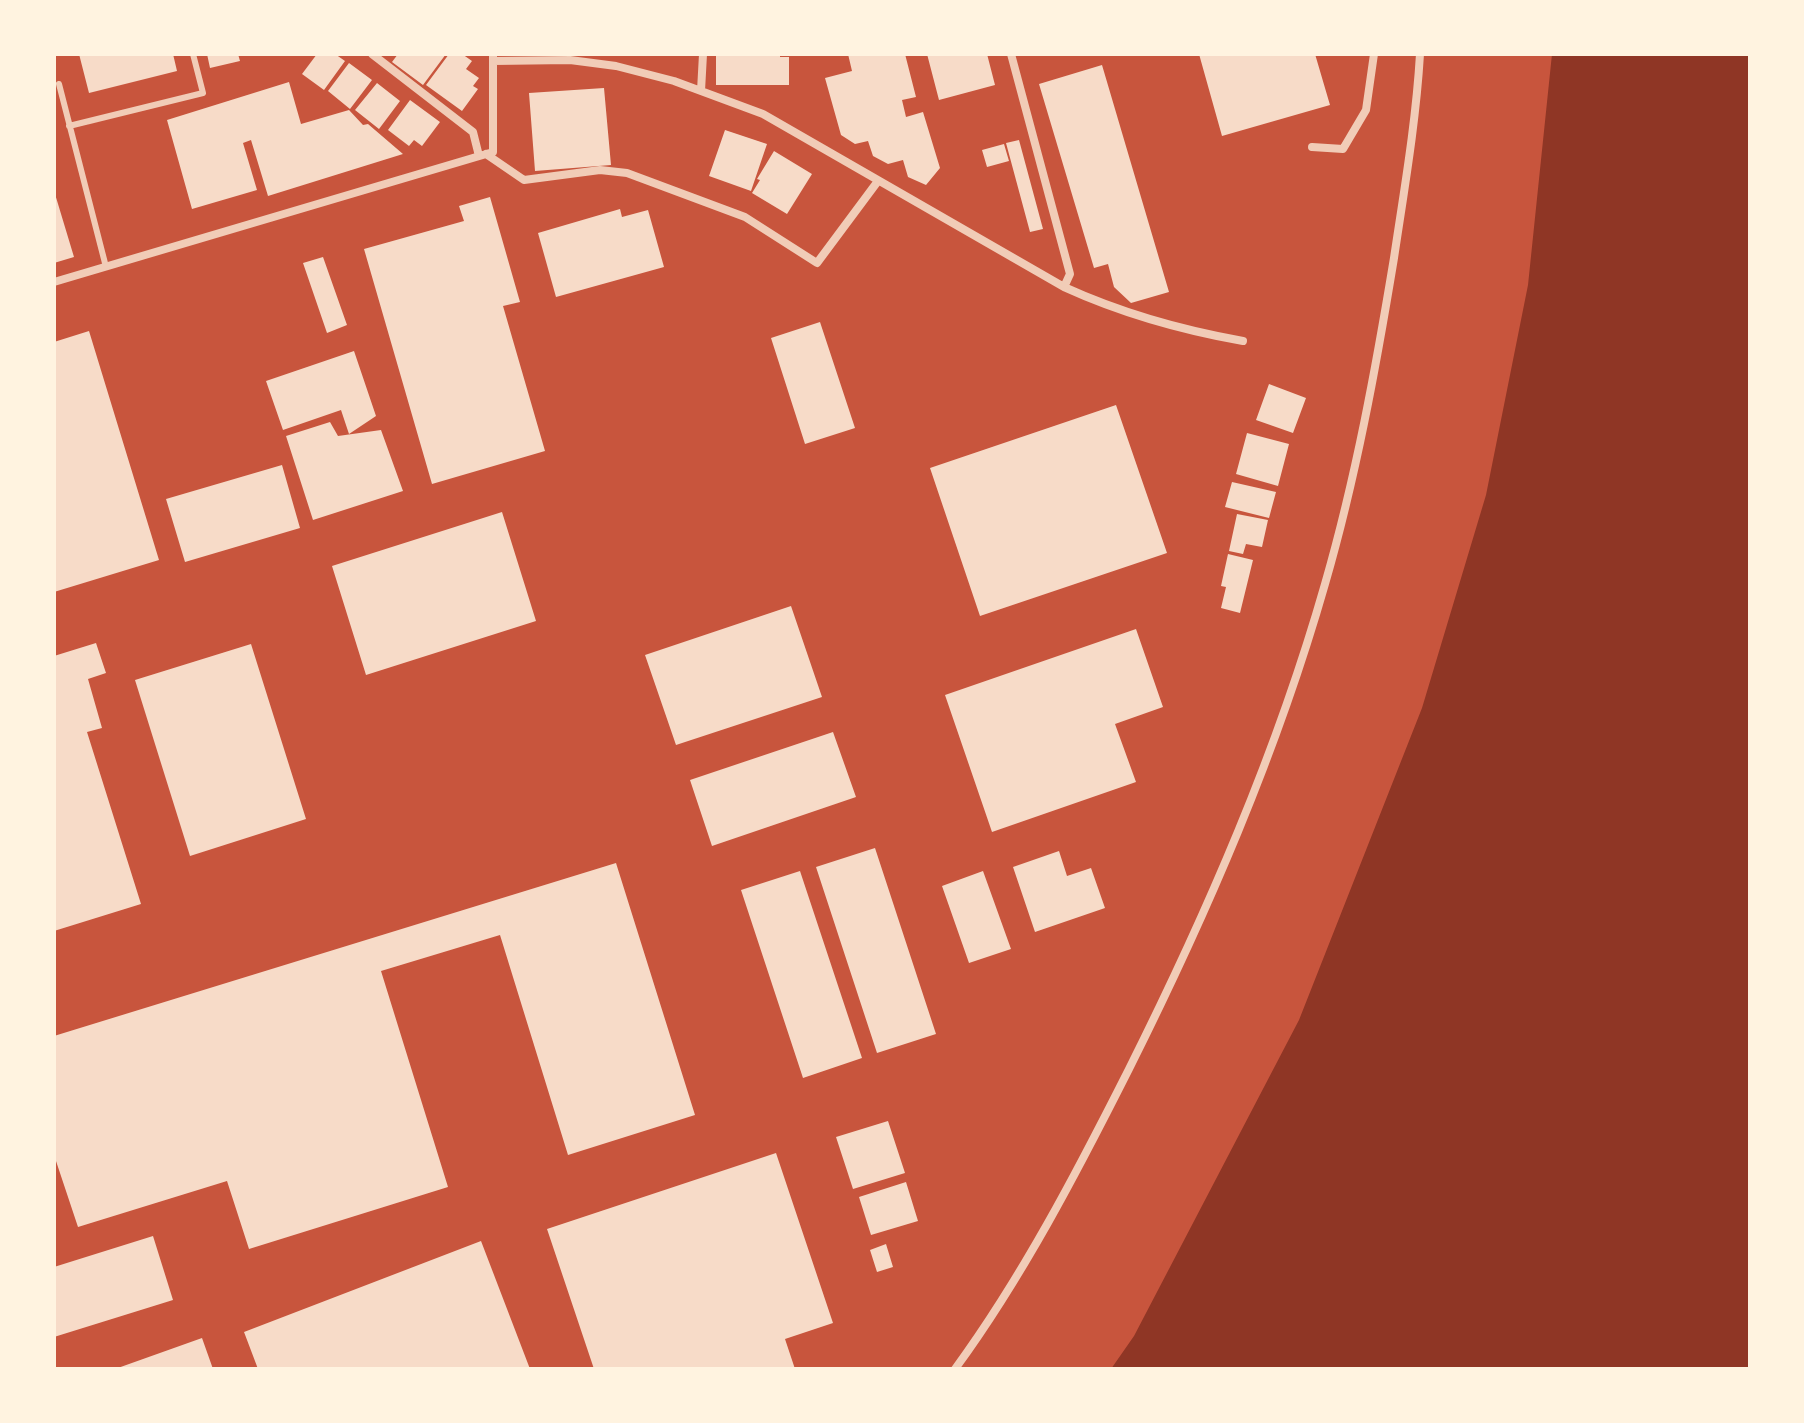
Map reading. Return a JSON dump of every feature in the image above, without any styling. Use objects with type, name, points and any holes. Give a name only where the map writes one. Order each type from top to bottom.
[{"type":"street","points":[[372,54],[473,132],[482,155],[524,180],[600,170],[627,173],[745,217],[817,263],[878,181]]},
{"type":"street","points":[[701,91],[703,54]]},
{"type":"street","points":[[1011,54],[1070,274],[1064,287]]},
{"type":"street","points":[[1312,147],[1343,149],[1366,110],[1374,54]]},
{"type":"street","points":[[955,1369],[985,1327],[1079,1167],[1175,975],[1264,765],[1326,583],[1348,493],[1381,338],[1420,54]]},
{"type":"street","points":[[54,282],[493,152],[493,57],[570,60],[616,66],[701,91],[763,114],[1064,287],[1094,301],[1194,333],[1243,341]]},
{"type":"lane","points":[[69,126],[203,93],[193,54]]},
{"type":"lane","points":[[59,84],[106,267]]},
{"type":"shaded area","points":[[1552,54],[1750,54],[1750,1369],[1111,1369],[1134,1336],[1299,1020],[1422,708],[1486,495],[1528,285]]},
{"type":"building","points":[[79,54],[173,54],[177,71],[89,93]]},
{"type":"building","points":[[207,54],[238,54],[240,61],[210,68]]},
{"type":"building","points":[[317,54],[335,54],[345,61],[324,90],[302,74]]},
{"type":"building","points":[[398,54],[446,54],[423,85],[392,62]]},
{"type":"building","points":[[449,54],[462,54],[472,61],[466,69],[479,78],[473,86],[478,89],[462,111],[426,85]]},
{"type":"building","points":[[716,54],[780,54],[780,57],[789,57],[789,85],[716,85]]},
{"type":"building","points":[[848,54],[905,54],[916,97],[902,100],[906,117],[923,112],[940,168],[926,185],[908,177],[903,160],[888,164],[873,156],[868,141],[855,144],[841,135],[825,78],[852,71]]},
{"type":"building","points":[[927,54],[987,54],[995,85],[939,100]]},
{"type":"building","points":[[1199,54],[1315,54],[1330,105],[1222,136]]},
{"type":"building","points":[[349,63],[372,80],[350,109],[328,91]]},
{"type":"building","points":[[1102,65],[1169,292],[1131,303],[1114,287],[1108,264],[1094,268],[1039,84]]},
{"type":"building","points":[[289,82],[301,124],[349,110],[363,125],[368,124],[403,154],[268,196],[251,140],[243,143],[257,190],[192,209],[167,120]]},
{"type":"building","points":[[377,83],[400,101],[379,129],[355,110]]},
{"type":"building","points":[[604,88],[611,165],[535,171],[529,93]]},
{"type":"building","points":[[410,100],[440,122],[422,146],[414,140],[409,146],[388,130]]},
{"type":"building","points":[[725,130],[767,144],[751,191],[709,176]]},
{"type":"building","points":[[1019,140],[1043,229],[1030,232],[1006,143]]},
{"type":"building","points":[[1004,144],[1009,161],[987,167],[982,150]]},
{"type":"building","points":[[774,151],[812,174],[787,214],[752,193]]},
{"type":"building","points":[[54,195],[74,257],[54,263]]},
{"type":"building","points":[[490,197],[520,302],[503,306],[545,451],[432,484],[364,249],[464,221],[459,206]]},
{"type":"building","points":[[620,209],[622,217],[648,210],[664,267],[556,297],[538,233]]},
{"type":"building","points":[[323,257],[347,325],[327,333],[303,263]]},
{"type":"building","points":[[820,322],[855,428],[805,444],[771,338]]},
{"type":"building","points":[[89,331],[159,560],[54,592],[54,342]]},
{"type":"building","points":[[354,351],[376,416],[349,434],[341,410],[283,430],[266,381]]},
{"type":"building","points":[[1269,384],[1306,398],[1293,433],[1256,420]]},
{"type":"building","points":[[1116,405],[1167,553],[980,616],[930,468]]},
{"type":"building","points":[[330,422],[338,436],[381,430],[403,491],[313,520],[286,436]]},
{"type":"building","points":[[1247,433],[1289,444],[1278,486],[1236,474]]},
{"type":"building","points":[[282,465],[300,528],[185,562],[166,499]]},
{"type":"building","points":[[1232,482],[1276,492],[1269,518],[1225,507]]},
{"type":"building","points":[[502,512],[536,621],[366,675],[332,566]]},
{"type":"building","points":[[1237,514],[1268,520],[1262,547],[1246,544],[1243,554],[1229,551]]},
{"type":"building","points":[[1228,554],[1253,560],[1240,613],[1221,608],[1226,587],[1221,586]]},
{"type":"building","points":[[791,606],[822,697],[676,745],[645,655]]},
{"type":"building","points":[[1136,629],[1163,707],[1115,724],[1136,782],[992,832],[945,695]]},
{"type":"building","points":[[96,643],[106,673],[88,679],[102,728],[87,732],[141,904],[54,931],[54,656]]},
{"type":"building","points":[[251,644],[306,819],[190,856],[135,680]]},
{"type":"building","points":[[833,732],[856,797],[712,846],[690,780]]},
{"type":"building","points":[[875,848],[936,1034],[877,1053],[816,867]]},
{"type":"building","points":[[1059,851],[1067,876],[1091,868],[1105,908],[1035,932],[1013,867]]},
{"type":"building","points":[[616,863],[695,1115],[568,1155],[500,935],[381,971],[448,1187],[249,1249],[227,1181],[78,1227],[54,1155],[54,1036]]},
{"type":"building","points":[[800,871],[862,1058],[803,1078],[741,890]]},
{"type":"building","points":[[983,871],[1011,949],[969,963],[942,886]]},
{"type":"building","points":[[888,1121],[905,1173],[853,1189],[836,1137]]},
{"type":"building","points":[[776,1153],[833,1323],[785,1339],[795,1369],[594,1369],[547,1229]]},
{"type":"building","points":[[906,1182],[918,1221],[871,1235],[859,1197]]},
{"type":"building","points":[[153,1236],[173,1300],[54,1337],[54,1267]]},
{"type":"building","points":[[481,1241],[530,1369],[258,1369],[244,1332]]},
{"type":"building","points":[[886,1244],[893,1267],[877,1272],[870,1250]]},
{"type":"building","points":[[202,1338],[213,1369],[115,1369]]}]
